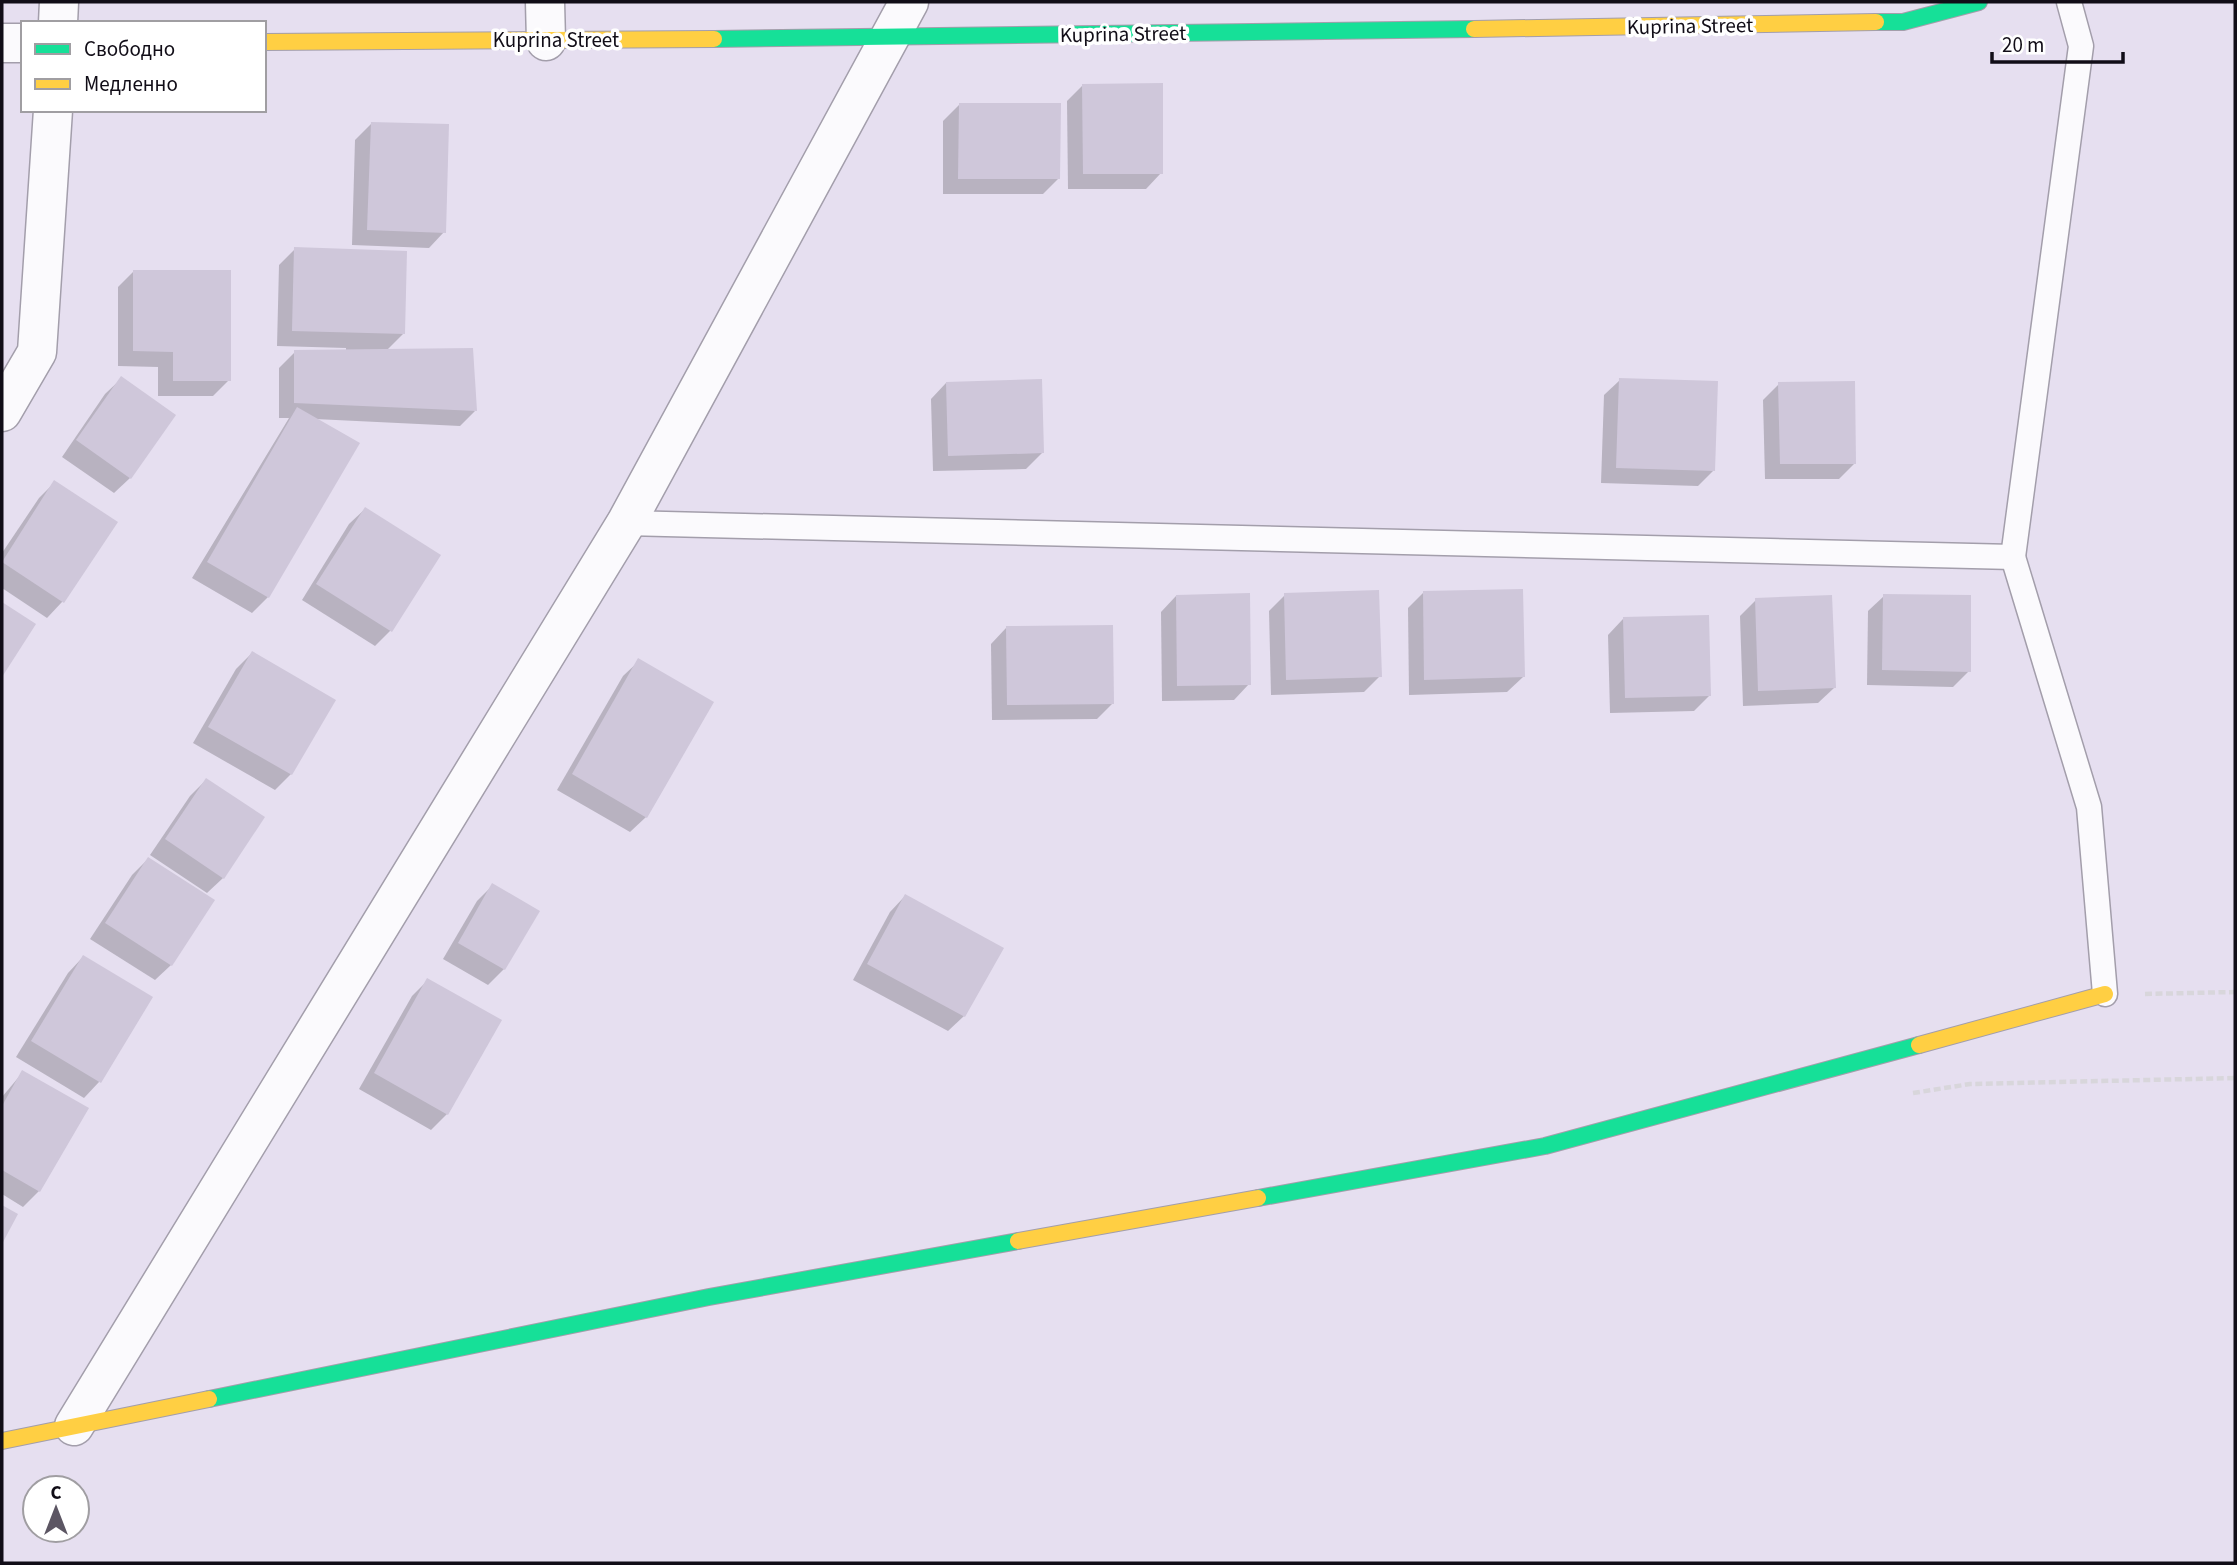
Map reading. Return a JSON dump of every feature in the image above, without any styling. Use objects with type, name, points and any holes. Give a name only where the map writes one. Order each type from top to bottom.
[{"type":"street","points":[[58,21],[59,2]]},
{"type":"street","points":[[545,2],[546,41]]},
{"type":"street","points":[[74,1426],[626,523],[909,2]]},
{"type":"street","name":"Kuprina Street","points":[[266,42],[888,38],[1903,22],[1979,2]]},
{"type":"street","points":[[2,43],[21,43]]},
{"type":"street","points":[[2,412],[37,352],[53,112]]},
{"type":"street","points":[[2,1441],[709,1297],[1545,1146],[2105,994]]},
{"type":"lane","points":[[2069,2],[2081,46],[2013,557],[2089,807],[2105,994]]},
{"type":"lane","points":[[626,523],[2013,557]]},
{"type":"path","points":[[2105,994],[2235,992]]},
{"type":"path","points":[[1902,1094],[1970,1084],[2235,1079]]},
{"type":"building","points":[[1163,83],[1163,174],[1083,174],[1082,84]]},
{"type":"building","points":[[959,103],[1061,103],[1060,179],[958,179]]},
{"type":"building","points":[[371,122],[449,124],[446,233],[367,230]]},
{"type":"building","points":[[294,247],[407,251],[405,334],[292,331]]},
{"type":"building","points":[[133,270],[231,270],[231,381],[173,381],[173,352],[133,351]]},
{"type":"building","points":[[473,348],[477,411],[294,403],[294,350]]},
{"type":"building","points":[[121,376],[176,415],[131,479],[76,440]]},
{"type":"building","points":[[1619,378],[1718,381],[1715,471],[1616,468]]},
{"type":"building","points":[[1042,379],[1044,453],[948,456],[946,382]]},
{"type":"building","points":[[1855,381],[1856,464],[1780,464],[1778,382]]},
{"type":"building","points":[[297,407],[360,443],[269,598],[207,562]]},
{"type":"building","points":[[54,480],[118,522],[64,603],[2,562]]},
{"type":"building","points":[[365,507],[441,555],[392,632],[316,584]]},
{"type":"building","points":[[1523,589],[1525,677],[1424,680],[1423,591]]},
{"type":"building","points":[[1379,590],[1382,677],[1286,680],[1284,593]]},
{"type":"building","points":[[1250,593],[1251,685],[1177,686],[1176,595]]},
{"type":"building","points":[[1883,594],[1971,595],[1971,672],[1882,670]]},
{"type":"building","points":[[1832,595],[1836,688],[1758,691],[1755,598]]},
{"type":"building","points":[[2,602],[36,624],[2,677]]},
{"type":"building","points":[[1709,615],[1711,696],[1625,698],[1623,617]]},
{"type":"building","points":[[1113,625],[1114,704],[1007,705],[1006,626]]},
{"type":"building","points":[[252,651],[336,700],[292,775],[208,727]]},
{"type":"building","points":[[638,658],[714,702],[647,818],[572,774]]},
{"type":"building","points":[[206,778],[265,817],[224,879],[165,839]]},
{"type":"building","points":[[148,857],[215,900],[172,966],[105,923]]},
{"type":"building","points":[[492,883],[540,911],[505,970],[458,943]]},
{"type":"building","points":[[905,894],[1004,948],[965,1017],[867,964]]},
{"type":"building","points":[[83,955],[153,997],[101,1083],[31,1041]]},
{"type":"building","points":[[427,978],[502,1020],[448,1115],[374,1073]]},
{"type":"building","points":[[22,1070],[89,1108],[40,1192],[2,1170],[2,1106]]},
{"type":"building","points":[[2,1205],[18,1214],[2,1244]]},
{"type":"traffic: fast","points":[[1876,22],[1903,22],[1979,2]]},
{"type":"traffic: fast","points":[[714,39],[1474,29]]},
{"type":"traffic: fast","points":[[1258,1198],[1545,1146],[1919,1045]]},
{"type":"traffic: fast","points":[[209,1399],[709,1297],[1018,1241]]},
{"type":"traffic: slow","points":[[1474,29],[1876,22]]},
{"type":"traffic: slow","points":[[266,42],[714,39]]},
{"type":"traffic: slow","points":[[1919,1045],[2105,994]]},
{"type":"traffic: slow","points":[[1018,1241],[1258,1198]]},
{"type":"traffic: slow","points":[[2,1441],[209,1399]]}]
